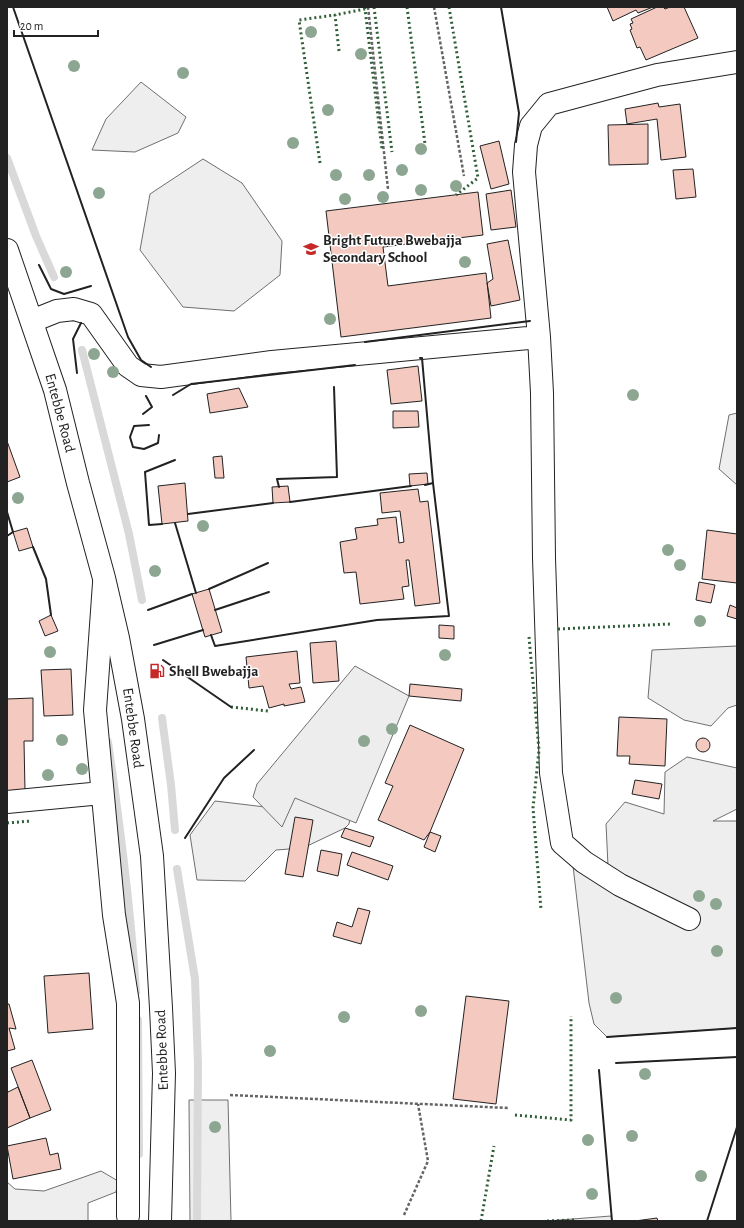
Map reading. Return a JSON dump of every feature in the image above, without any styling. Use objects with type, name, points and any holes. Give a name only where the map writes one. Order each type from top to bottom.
[{"type":"street","points":[[689,919],[620,885],[584,862],[562,843],[551,773],[544,558],[542,393],[539,337],[524,172],[526,145],[531,126],[549,104],[657,75],[737,62]]},
{"type":"street","name":"Entebbe Road","points":[[7,250],[55,390],[104,578],[118,638],[133,719],[152,856],[164,1073],[160,1221]]},
{"type":"street","points":[[32,321],[58,311],[74,309],[91,314],[128,366],[140,375],[161,377],[272,362],[539,337]]},
{"type":"street","points":[[104,578],[98,646],[95,710],[114,915],[128,1003],[128,1216]]},
{"type":"street","points":[[7,802],[102,793]]},
{"type":"path","points":[[368,7],[388,189]]},
{"type":"path","points":[[434,7],[464,176]]},
{"type":"path","points":[[230,1095],[508,1108]]},
{"type":"path","points":[[404,1215],[428,1161],[418,1104]]},
{"type":"shaded area","points":[[141,82],[186,117],[178,133],[135,152],[92,150],[106,119]]},
{"type":"shaded area","points":[[203,159],[242,183],[282,241],[280,275],[234,311],[183,307],[140,250],[150,194]]},
{"type":"shaded area","points":[[737,413],[737,485],[719,469],[729,415]]},
{"type":"shaded area","points":[[737,646],[737,705],[728,708],[711,726],[684,720],[648,698],[652,650]]},
{"type":"shaded area","points":[[355,666],[409,696],[356,823],[295,798],[282,827],[253,797],[257,784]]},
{"type":"shaded area","points":[[298,754],[352,805],[349,824],[345,828],[303,848],[276,850],[245,881],[197,880],[190,835],[215,801],[282,809]]},
{"type":"shaded area","points":[[687,757],[737,768],[737,809],[713,821],[737,821],[737,1028],[607,1037],[594,1024],[589,1003],[573,866],[608,866],[606,824],[625,802],[664,814],[665,772]]},
{"type":"shaded area","points":[[189,1100],[228,1100],[231,1221],[190,1221]]},
{"type":"shaded area","points":[[101,1171],[118,1181],[116,1192],[88,1203],[88,1221],[7,1221],[7,1182],[15,1189],[44,1191]]},
{"type":"shaded area","points":[[611,1216],[612,1221],[547,1221]]},
{"type":"building","points":[[607,7],[653,7],[638,13],[636,10],[613,21]]},
{"type":"building","points":[[657,7],[663,7],[665,9],[670,7],[684,7],[698,38],[646,60],[640,47],[637,48],[630,30],[632,29],[630,24],[633,23],[631,19]]},
{"type":"building","points":[[658,103],[659,107],[680,104],[686,157],[661,160],[657,119],[627,124],[625,109]]},
{"type":"building","points":[[648,124],[648,164],[609,165],[608,125]]},
{"type":"building","points":[[499,141],[509,184],[491,189],[480,146]]},
{"type":"building","points":[[693,169],[696,197],[676,199],[673,170]]},
{"type":"building","points":[[511,190],[516,227],[491,230],[486,194]]},
{"type":"building","points":[[478,192],[483,235],[383,247],[388,286],[486,273],[491,318],[341,337],[326,211]]},
{"type":"building","points":[[508,240],[520,300],[491,306],[487,283],[493,279],[487,244]]},
{"type":"building","points":[[418,366],[422,401],[391,404],[387,370]]},
{"type":"building","points":[[239,388],[248,407],[210,413],[207,394]]},
{"type":"building","points":[[393,411],[418,411],[419,427],[393,428]]},
{"type":"building","points":[[7,441],[20,477],[7,482]]},
{"type":"building","points":[[222,456],[224,478],[215,478],[213,457]]},
{"type":"building","points":[[427,473],[428,484],[410,486],[409,474]]},
{"type":"building","points":[[185,483],[188,521],[162,524],[158,486]]},
{"type":"building","points":[[288,486],[290,502],[273,503],[272,487]]},
{"type":"building","points":[[418,489],[420,502],[428,501],[440,603],[415,606],[409,560],[406,560],[409,586],[402,587],[404,599],[360,604],[356,572],[344,573],[340,542],[357,539],[355,528],[378,525],[377,519],[396,517],[399,543],[404,542],[400,511],[382,513],[380,493]]},
{"type":"building","points":[[27,528],[33,547],[19,551],[13,532]]},
{"type":"building","points":[[707,530],[737,534],[737,583],[702,579]]},
{"type":"building","points":[[699,582],[715,585],[711,603],[696,600]]},
{"type":"building","points":[[209,589],[222,632],[205,637],[192,594]]},
{"type":"building","points":[[730,605],[737,608],[737,619],[727,616]]},
{"type":"building","points":[[51,615],[58,631],[45,636],[39,621]]},
{"type":"building","points":[[439,625],[454,626],[454,639],[439,638]]},
{"type":"building","points":[[336,641],[339,681],[313,683],[310,643]]},
{"type":"building","points":[[297,651],[300,683],[289,684],[291,689],[301,687],[305,702],[284,706],[284,704],[269,708],[263,686],[249,688],[246,657]]},
{"type":"building","points":[[71,669],[73,715],[44,716],[41,670]]},
{"type":"building","points":[[410,684],[462,689],[461,701],[409,696]]},
{"type":"building","points":[[33,698],[33,741],[24,741],[25,791],[7,791],[7,699]]},
{"type":"building","points":[[619,717],[667,719],[665,766],[629,764],[630,756],[617,756]]},
{"type":"building","points":[[410,725],[464,749],[430,832],[424,840],[378,820],[393,786],[385,783]]},
{"type":"building","points":[[700,738],[706,738],[710,742],[710,748],[706,752],[700,752],[696,748],[696,742]]},
{"type":"building","points":[[635,780],[662,784],[659,799],[632,794]]},
{"type":"building","points":[[295,817],[313,820],[303,877],[285,874]]},
{"type":"building","points":[[345,828],[374,837],[370,847],[341,837]]},
{"type":"building","points":[[430,832],[441,836],[435,852],[424,847]]},
{"type":"building","points":[[321,850],[342,854],[338,876],[317,871]]},
{"type":"building","points":[[352,852],[393,866],[388,880],[347,865]]},
{"type":"building","points":[[358,908],[370,911],[361,944],[333,936],[337,922],[352,927]]},
{"type":"building","points":[[89,973],[93,1029],[48,1033],[44,976]]},
{"type":"building","points":[[466,996],[509,1001],[496,1104],[453,1099]]},
{"type":"building","points":[[7,1004],[9,1004],[16,1029],[9,1028],[15,1049],[7,1051]]},
{"type":"building","points":[[32,1060],[51,1110],[30,1118],[11,1068]]},
{"type":"building","points":[[18,1087],[30,1118],[7,1128],[7,1089],[8,1092]]},
{"type":"building","points":[[46,1138],[50,1155],[58,1153],[61,1169],[13,1179],[7,1146]]},
{"type":"building","points":[[657,1218],[658,1221],[635,1221]]},
{"type":"waterway","points":[[7,158],[36,236],[54,277]]},
{"type":"waterway","points":[[82,350],[129,534],[142,600]]},
{"type":"waterway","points":[[162,718],[171,785],[175,830]]},
{"type":"waterway","points":[[108,742],[125,867],[136,992]]},
{"type":"waterway","points":[[177,869],[195,979],[198,1064],[197,1221]]},
{"type":"waterway","points":[[138,1020],[139,1154]]},
{"type":"hedge","points":[[374,7],[392,152]]},
{"type":"hedge","points":[[407,7],[425,144]]},
{"type":"hedge","points":[[449,7],[478,178],[456,195]]},
{"type":"hedge","points":[[339,51],[335,15],[365,9],[382,149]]},
{"type":"hedge","points":[[320,163],[299,20],[335,15]]},
{"type":"hedge","points":[[558,629],[671,624]]},
{"type":"hedge","points":[[529,637],[539,750],[533,808],[541,910]]},
{"type":"hedge","points":[[231,707],[268,711]]},
{"type":"hedge","points":[[7,823],[31,821]]},
{"type":"hedge","points":[[515,1115],[571,1120],[571,1016]]},
{"type":"hedge","points":[[481,1221],[494,1146]]},
{"type":"hedge","points":[[547,1221],[574,1220]]},
{"type":"wall","points":[[13,7],[128,337],[141,360],[151,367]]},
{"type":"wall","points":[[501,7],[519,113],[516,142]]},
{"type":"wall","points":[[39,265],[51,289],[64,294],[91,286]]},
{"type":"wall","points":[[365,342],[530,321]]},
{"type":"wall","points":[[77,373],[73,339],[81,323]]},
{"type":"wall","points":[[420,358],[422,358],[433,483],[425,485]]},
{"type":"wall","points":[[173,395],[191,384],[355,365]]},
{"type":"wall","points":[[279,487],[277,479],[337,477],[334,387]]},
{"type":"wall","points":[[143,414],[152,407],[146,396]]},
{"type":"wall","points":[[149,425],[134,426],[130,437],[133,447],[144,449],[158,443],[159,435]]},
{"type":"wall","points":[[162,524],[149,525],[145,472],[175,460]]},
{"type":"wall","points":[[211,635],[215,646],[377,620],[449,616],[433,483]]},
{"type":"wall","points":[[290,502],[411,486]]},
{"type":"wall","points":[[188,514],[273,503]]},
{"type":"wall","points":[[7,512],[13,532],[7,536]]},
{"type":"wall","points":[[175,523],[196,593]]},
{"type":"wall","points":[[33,547],[46,579],[51,615]]},
{"type":"wall","points":[[209,589],[268,563]]},
{"type":"wall","points":[[215,610],[269,592]]},
{"type":"wall","points":[[148,610],[192,594]]},
{"type":"wall","points":[[154,645],[203,630]]},
{"type":"wall","points":[[163,660],[231,707]]},
{"type":"wall","points":[[185,838],[224,778],[254,750]]},
{"type":"wall","points":[[607,1037],[737,1028]]},
{"type":"wall","points":[[616,1063],[737,1057]]},
{"type":"wall","points":[[599,1070],[612,1221]]},
{"type":"wall","points":[[707,1221],[737,1127]]},
{"type":"place","name":"Bright Future Bwebajja Secondary School","points":[[311,249]]},
{"type":"place","name":"Shell Bwebajja","points":[[157,671]]}]
